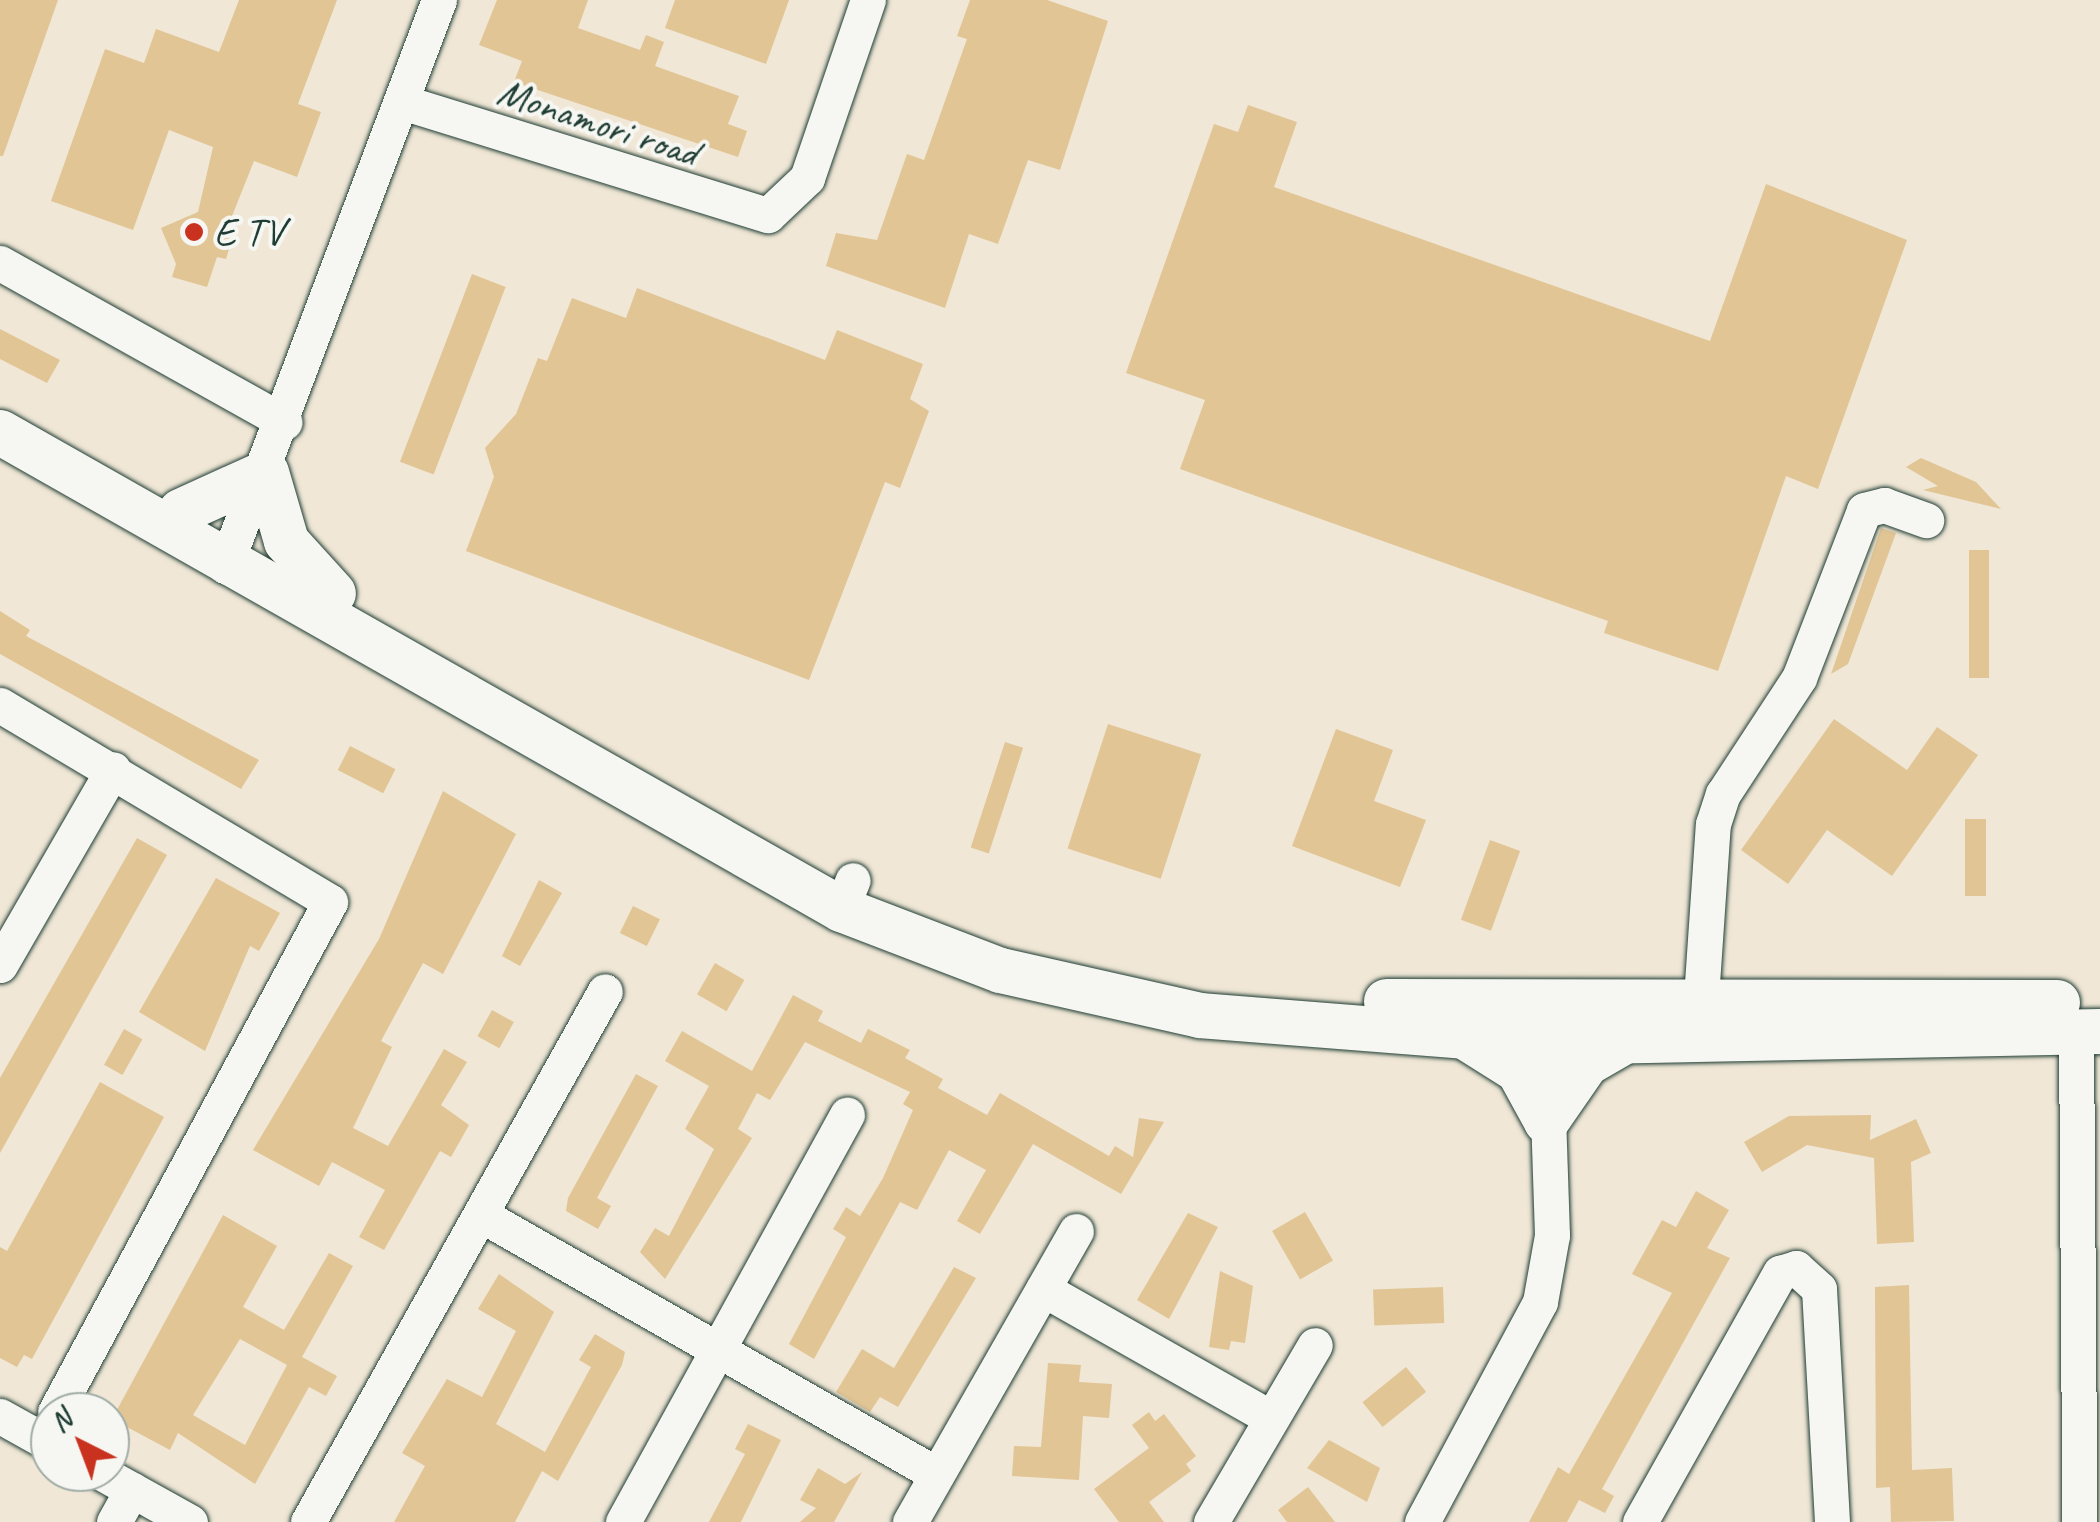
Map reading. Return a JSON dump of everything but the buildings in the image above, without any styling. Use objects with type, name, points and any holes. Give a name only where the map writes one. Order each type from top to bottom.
[{"type":"main road","points":[[0,406],[180,512],[230,553],[334,593],[847,894],[1005,944],[1101,969],[1545,1023],[1624,1042],[2092,1021]]},
{"type":"main road","points":[[0,432],[230,553],[847,894],[1000,970],[1114,1000],[1461,1034],[1701,998],[2092,1021]]},
{"type":"main road","points":[[180,512],[266,472],[286,541],[334,593]]},
{"type":"main road","points":[[1461,1034],[1518,1070],[1546,1121],[1586,1063],[1624,1042]]},
{"type":"street","points":[[230,553],[266,472],[439,0]]},
{"type":"street","name":"Monamori road","points":[[402,102],[768,215],[807,178],[868,0]]},
{"type":"street","points":[[0,263],[284,422]]},
{"type":"street","points":[[1701,998],[1712,824],[1724,794],[1799,678],[1864,510],[1884,505],[1926,520]]},
{"type":"street","points":[[0,706],[322,890],[330,915],[69,1392]]},
{"type":"street","points":[[0,965],[113,769]]},
{"type":"street","points":[[308,1522],[483,1216],[604,991]]},
{"type":"street","points":[[2079,1522],[2092,1021]]},
{"type":"street","points":[[1422,1522],[1540,1302],[1552,1236],[1545,1023]]},
{"type":"street","points":[[623,1522],[847,1114]]},
{"type":"street","points":[[483,1216],[936,1474]]},
{"type":"street","points":[[910,1522],[1076,1231]]},
{"type":"street","points":[[1640,1522],[1780,1273],[1796,1268],[1819,1289],[1832,1522]]},
{"type":"street","points":[[1043,1289],[1269,1417]]},
{"type":"street","points":[[1211,1522],[1269,1417],[1315,1345]]},
{"type":"street","points":[[0,1416],[30,1424]]},
{"type":"street","points":[[114,1522],[132,1490],[190,1522]]},
{"type":"place","name":"E TV","points":[[194,232]]}]
